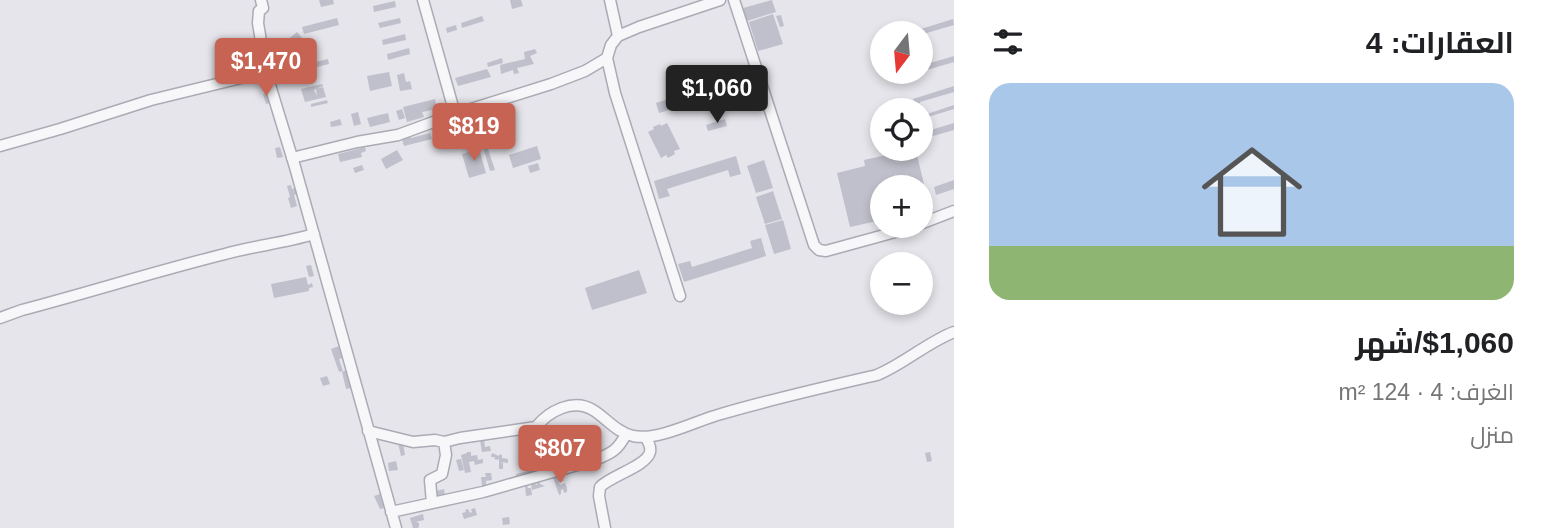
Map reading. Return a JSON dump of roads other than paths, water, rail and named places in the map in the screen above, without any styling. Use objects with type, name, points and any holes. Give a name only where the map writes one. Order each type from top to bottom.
[{"type":"street","points":[[261,0],[258,23],[266,72],[396,528]]},
{"type":"street","points":[[423,0],[455,114]]},
{"type":"street","points":[[610,0],[618,36]]},
{"type":"street","points":[[680,296],[615,93],[607,58],[618,36],[704,3],[720,0]]},
{"type":"street","points":[[734,0],[811,240],[817,249],[826,251],[872,238]]},
{"type":"street","points":[[292,158],[398,135],[551,84],[585,71],[607,58]]},
{"type":"street","points":[[0,146],[151,100],[266,72]]},
{"type":"street","points":[[933,219],[954,211]]},
{"type":"street","points":[[0,318],[198,261],[314,234]]},
{"type":"street","points":[[368,431],[413,442],[444,442],[536,427],[543,418],[569,406],[591,409],[626,434],[645,437],[721,414],[877,374],[954,332]]},
{"type":"street","points":[[391,512],[483,492],[595,460],[617,449],[626,434]]},
{"type":"street","points":[[604,528],[600,487],[646,459],[650,453],[650,445],[645,437]]},
{"type":"street","points":[[432,503],[430,480],[442,474],[446,455],[444,442]]}]
